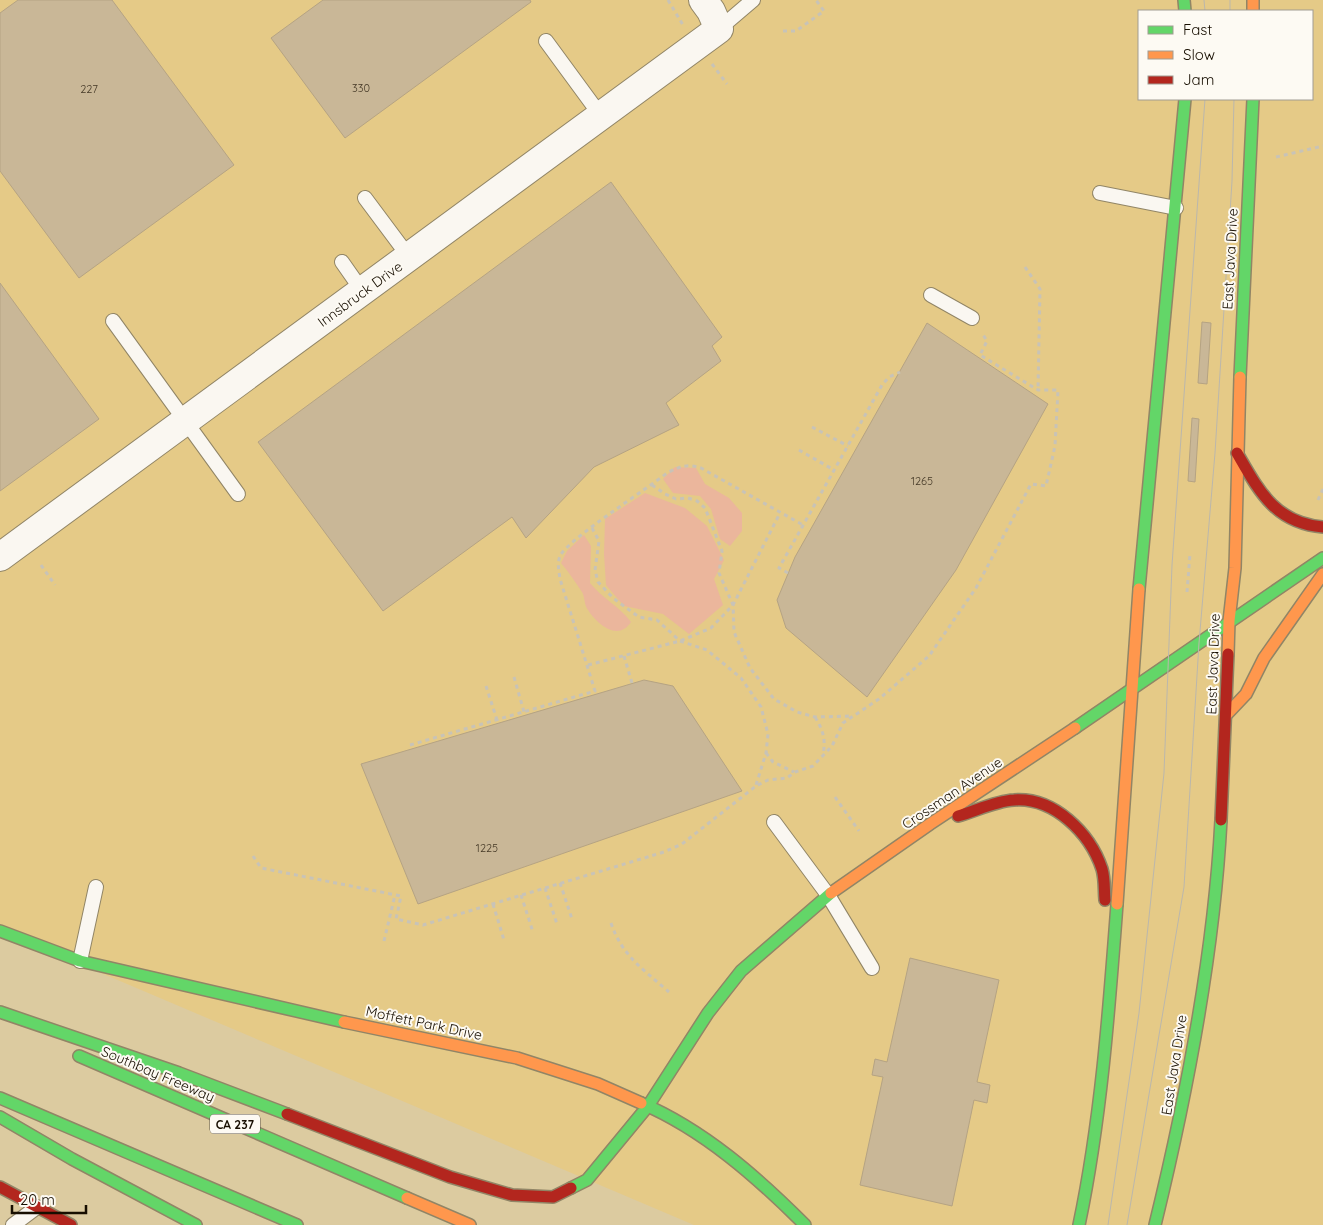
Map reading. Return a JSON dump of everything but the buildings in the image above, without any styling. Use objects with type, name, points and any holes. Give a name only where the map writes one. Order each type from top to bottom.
[{"type":"main road","points":[[1079,1225],[1086,1192],[1100,1090],[1111,982],[1120,847],[1134,689],[1145,510],[1184,138],[1184,100]]},
{"type":"main road","name":"East Java Drive","points":[[1155,1225],[1178,1132],[1217,894],[1227,714],[1229,621],[1235,568],[1236,451],[1252,100]]},
{"type":"main road","points":[[1236,451],[1260,494],[1281,515],[1300,524],[1323,527]]},
{"type":"main road","name":"Crossman Avenue","points":[[0,1012],[179,1073],[450,1177],[512,1195],[553,1197],[587,1180],[648,1106],[708,1013],[741,971],[828,895],[930,824],[1134,689],[1229,621],[1323,558]]},
{"type":"main road","points":[[1227,714],[1246,694],[1264,658],[1323,574]]},
{"type":"main road","points":[[930,824],[1013,800],[1044,804],[1076,826],[1097,857],[1102,871],[1111,982]]},
{"type":"main road","name":"Moffett Park Drive","points":[[0,931],[80,961],[410,1037],[517,1058],[598,1084],[648,1106],[710,1142],[770,1190],[805,1225]]},
{"type":"main road","points":[[0,1022],[27,1034]]},
{"type":"main road","name":"Southbay Freeway","points":[[72,1053],[470,1225]]},
{"type":"main road","points":[[0,1098],[297,1225]]},
{"type":"main road","points":[[0,1117],[72,1159],[196,1225]]},
{"type":"main road","points":[[0,1187],[72,1225]]},
{"type":"street","points":[[703,0],[711,11],[719,29]]},
{"type":"street","name":"Innsbruck Drive","points":[[0,557],[719,29]]},
{"type":"lane","points":[[719,29],[753,0]]},
{"type":"lane","points":[[546,41],[601,116]]},
{"type":"lane","points":[[1100,193],[1176,208]]},
{"type":"lane","points":[[364,198],[409,257]]},
{"type":"lane","points":[[342,262],[363,292]]},
{"type":"lane","points":[[931,296],[972,318]]},
{"type":"lane","points":[[112,321],[238,494]]},
{"type":"lane","points":[[774,822],[828,895],[872,968]]},
{"type":"lane","points":[[80,961],[96,887]]},
{"type":"lane","points":[[13,1225],[37,1207]]},
{"type":"path","points":[[668,0],[680,20]]},
{"type":"path","points":[[783,31],[796,31],[824,11],[816,0]]},
{"type":"path","points":[[1270,158],[1323,146]]},
{"type":"path","points":[[1025,267],[1040,289],[1038,390]]},
{"type":"path","points":[[253,856],[261,868],[401,896],[396,919],[423,925],[664,852],[682,844],[756,786],[768,780],[787,778],[795,772],[813,766],[832,746],[842,723],[879,699],[929,656],[976,588],[1031,484],[1046,486],[1055,446],[1058,390],[1038,390],[980,355],[987,341],[972,318]]},
{"type":"path","points":[[788,573],[780,568],[803,525],[886,381],[889,377],[900,372]]},
{"type":"path","points":[[812,427],[848,446]]},
{"type":"path","points":[[799,450],[834,470]]},
{"type":"path","points":[[410,746],[595,691],[558,566],[565,548],[667,473],[681,466],[691,465],[803,525]]},
{"type":"path","points":[[652,485],[676,499],[688,498],[698,501],[705,508],[722,551],[719,573],[733,605],[734,632],[756,676],[774,699],[796,712],[815,717],[853,716]]},
{"type":"path","points":[[1318,502],[1323,489]]},
{"type":"path","points":[[588,665],[680,641],[711,628],[733,605],[780,513]]},
{"type":"path","points":[[592,528],[599,541],[595,570],[598,582],[613,598],[639,617],[657,620],[680,641],[707,650],[741,678],[761,707],[768,734],[766,753],[756,786]]},
{"type":"path","points":[[1187,592],[1190,554]]},
{"type":"path","points":[[41,565],[54,584]]},
{"type":"path","points":[[624,656],[632,683]]},
{"type":"path","points":[[514,677],[524,712]]},
{"type":"path","points":[[486,686],[497,720]]},
{"type":"path","points":[[815,717],[823,730],[825,744],[823,755]]},
{"type":"path","points":[[766,753],[773,762],[795,772]]},
{"type":"path","points":[[835,796],[859,830]]},
{"type":"path","points":[[560,883],[572,919]]},
{"type":"path","points":[[545,888],[557,924]]},
{"type":"path","points":[[384,941],[394,894]]},
{"type":"path","points":[[521,895],[533,932]]},
{"type":"path","points":[[493,904],[504,940]]},
{"type":"path","points":[[611,923],[617,940],[625,952],[669,992]]},
{"type":"shaded area","points":[[0,0],[1323,0],[1323,1225],[694,1225],[0,930]]},
{"type":"shaded area","points":[[675,467],[696,468],[705,484],[729,498],[742,513],[742,531],[730,546],[720,539],[711,509],[700,496],[673,493],[663,479]]},
{"type":"shaded area","points":[[645,493],[685,508],[707,526],[724,560],[714,579],[723,605],[689,634],[663,614],[624,606],[606,585],[604,554],[605,519]]},
{"type":"shaded area","points":[[584,535],[591,546],[590,583],[631,622],[620,631],[608,629],[597,621],[587,608],[582,592],[561,563],[567,551]]},
{"type":"tram line","points":[[1204,0],[1205,10]]},
{"type":"tram line","points":[[1230,0],[1230,10]]},
{"type":"tram line","points":[[1108,1225],[1139,1013],[1164,773],[1172,565],[1205,100]]},
{"type":"tram line","points":[[1127,1225],[1184,887],[1199,643],[1215,453],[1232,181],[1234,100]]},
{"type":"traffic: fast","points":[[1184,0],[1185,10]]},
{"type":"traffic: fast","points":[[1139,589],[1185,100]]},
{"type":"traffic: fast","points":[[1240,377],[1253,100]]},
{"type":"traffic: fast","points":[[1075,728],[1323,558]]},
{"type":"traffic: fast","points":[[1155,1225],[1178,1125],[1197,1024],[1212,922],[1221,820]]},
{"type":"traffic: fast","points":[[648,1106],[708,1013],[741,971],[831,893]]},
{"type":"traffic: fast","points":[[1079,1225],[1099,1106],[1117,904]]},
{"type":"traffic: fast","points":[[0,931],[80,961],[344,1022]]},
{"type":"traffic: fast","points":[[0,1012],[179,1073],[287,1114]]},
{"type":"traffic: fast","points":[[79,1056],[407,1198]]},
{"type":"traffic: fast","points":[[0,1098],[297,1225]]},
{"type":"traffic: fast","points":[[641,1103],[686,1127],[729,1156],[768,1189],[805,1225]]},
{"type":"traffic: fast","points":[[571,1188],[587,1180],[648,1106]]},
{"type":"traffic: fast","points":[[0,1117],[72,1159],[196,1225]]},
{"type":"traffic: slow","points":[[1253,0],[1253,10]]},
{"type":"traffic: slow","points":[[1228,654],[1229,621],[1235,568],[1240,377]]},
{"type":"traffic: slow","points":[[1227,714],[1246,694],[1264,658],[1323,574]]},
{"type":"traffic: slow","points":[[1117,904],[1139,589]]},
{"type":"traffic: slow","points":[[831,893],[930,824],[1075,728]]},
{"type":"traffic: slow","points":[[344,1022],[517,1058],[598,1084],[641,1103]]},
{"type":"traffic: slow","points":[[407,1198],[470,1225]]},
{"type":"traffic: jam","points":[[1237,453],[1261,492],[1280,512],[1306,524],[1323,527]]},
{"type":"traffic: jam","points":[[1221,820],[1228,654]]},
{"type":"traffic: jam","points":[[958,816],[993,804],[1014,800],[1043,804],[1056,811],[1068,820],[1089,843],[1102,869],[1105,900]]},
{"type":"traffic: jam","points":[[287,1114],[450,1177],[512,1195],[553,1197],[571,1188]]},
{"type":"traffic: jam","points":[[0,1187],[71,1225]]}]
